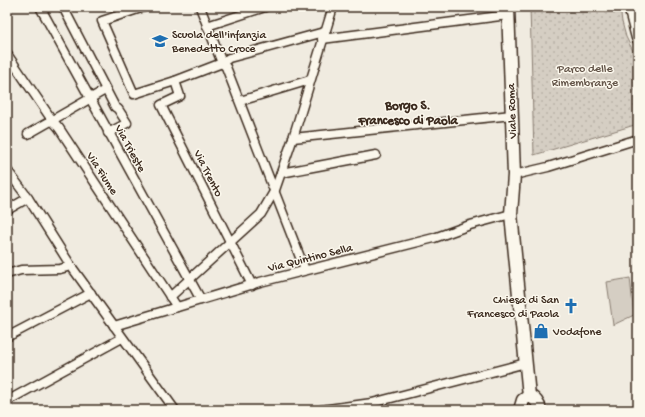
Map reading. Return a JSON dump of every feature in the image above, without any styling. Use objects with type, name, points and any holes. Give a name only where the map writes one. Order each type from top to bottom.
[{"type":"main road","points":[[630,7],[638,38]]},
{"type":"main road","name":"Viale Roma","points":[[508,11],[514,175],[512,214],[529,396]]},
{"type":"main road","points":[[520,410],[523,400],[529,396],[538,404],[540,410]]},
{"type":"street","name":"Via Trieste","points":[[40,7],[201,300]]},
{"type":"street","points":[[63,7],[105,90],[127,123],[108,133]]},
{"type":"street","points":[[144,7],[128,9],[102,21],[134,94],[175,81],[222,63],[229,58],[323,36],[508,11]]},
{"type":"street","points":[[200,7],[222,63],[226,67],[240,101],[305,270]]},
{"type":"street","points":[[208,26],[265,7]]},
{"type":"street","points":[[170,297],[261,214],[275,190],[293,138],[333,7]]},
{"type":"street","name":"Via Fiume","points":[[7,54],[59,128],[177,307]]},
{"type":"street","points":[[240,101],[310,80]]},
{"type":"street","name":"Via Trento","points":[[175,81],[180,96],[161,105],[252,285]]},
{"type":"street","points":[[28,134],[105,90]]},
{"type":"street","points":[[293,138],[512,115]]},
{"type":"street","points":[[514,175],[548,167],[638,139]]},
{"type":"street","points":[[281,173],[376,155]]},
{"type":"street","points":[[7,170],[28,198],[71,266],[175,410]]},
{"type":"street","points":[[7,210],[28,198]]},
{"type":"street","name":"Via Quintino Sella","points":[[114,326],[305,270],[434,238],[470,225],[512,214]]},
{"type":"street","points":[[7,274],[21,270],[60,270],[71,266]]},
{"type":"street","points":[[7,337],[91,294]]},
{"type":"street","points":[[7,401],[122,338]]},
{"type":"street","points":[[321,410],[372,403],[526,363]]},
{"type":"green space","name":"Parco delle Rimembranze","points":[[530,7],[620,7],[626,37],[633,51],[638,69],[638,124],[534,155]]},
{"type":"green space","points":[[630,278],[634,315],[613,325],[607,282]]},
{"type":"place","name":"Scuola dell'infanzia Benedetto Croce","points":[[160,41]]},
{"type":"place","name":"Chiesa di San Francesco di Paola","points":[[571,306]]},
{"type":"place","name":"Vodafone","points":[[541,331]]},
{"type":"district","name":"Borgo S. Francesco di Paola","points":[[408,112]]}]
